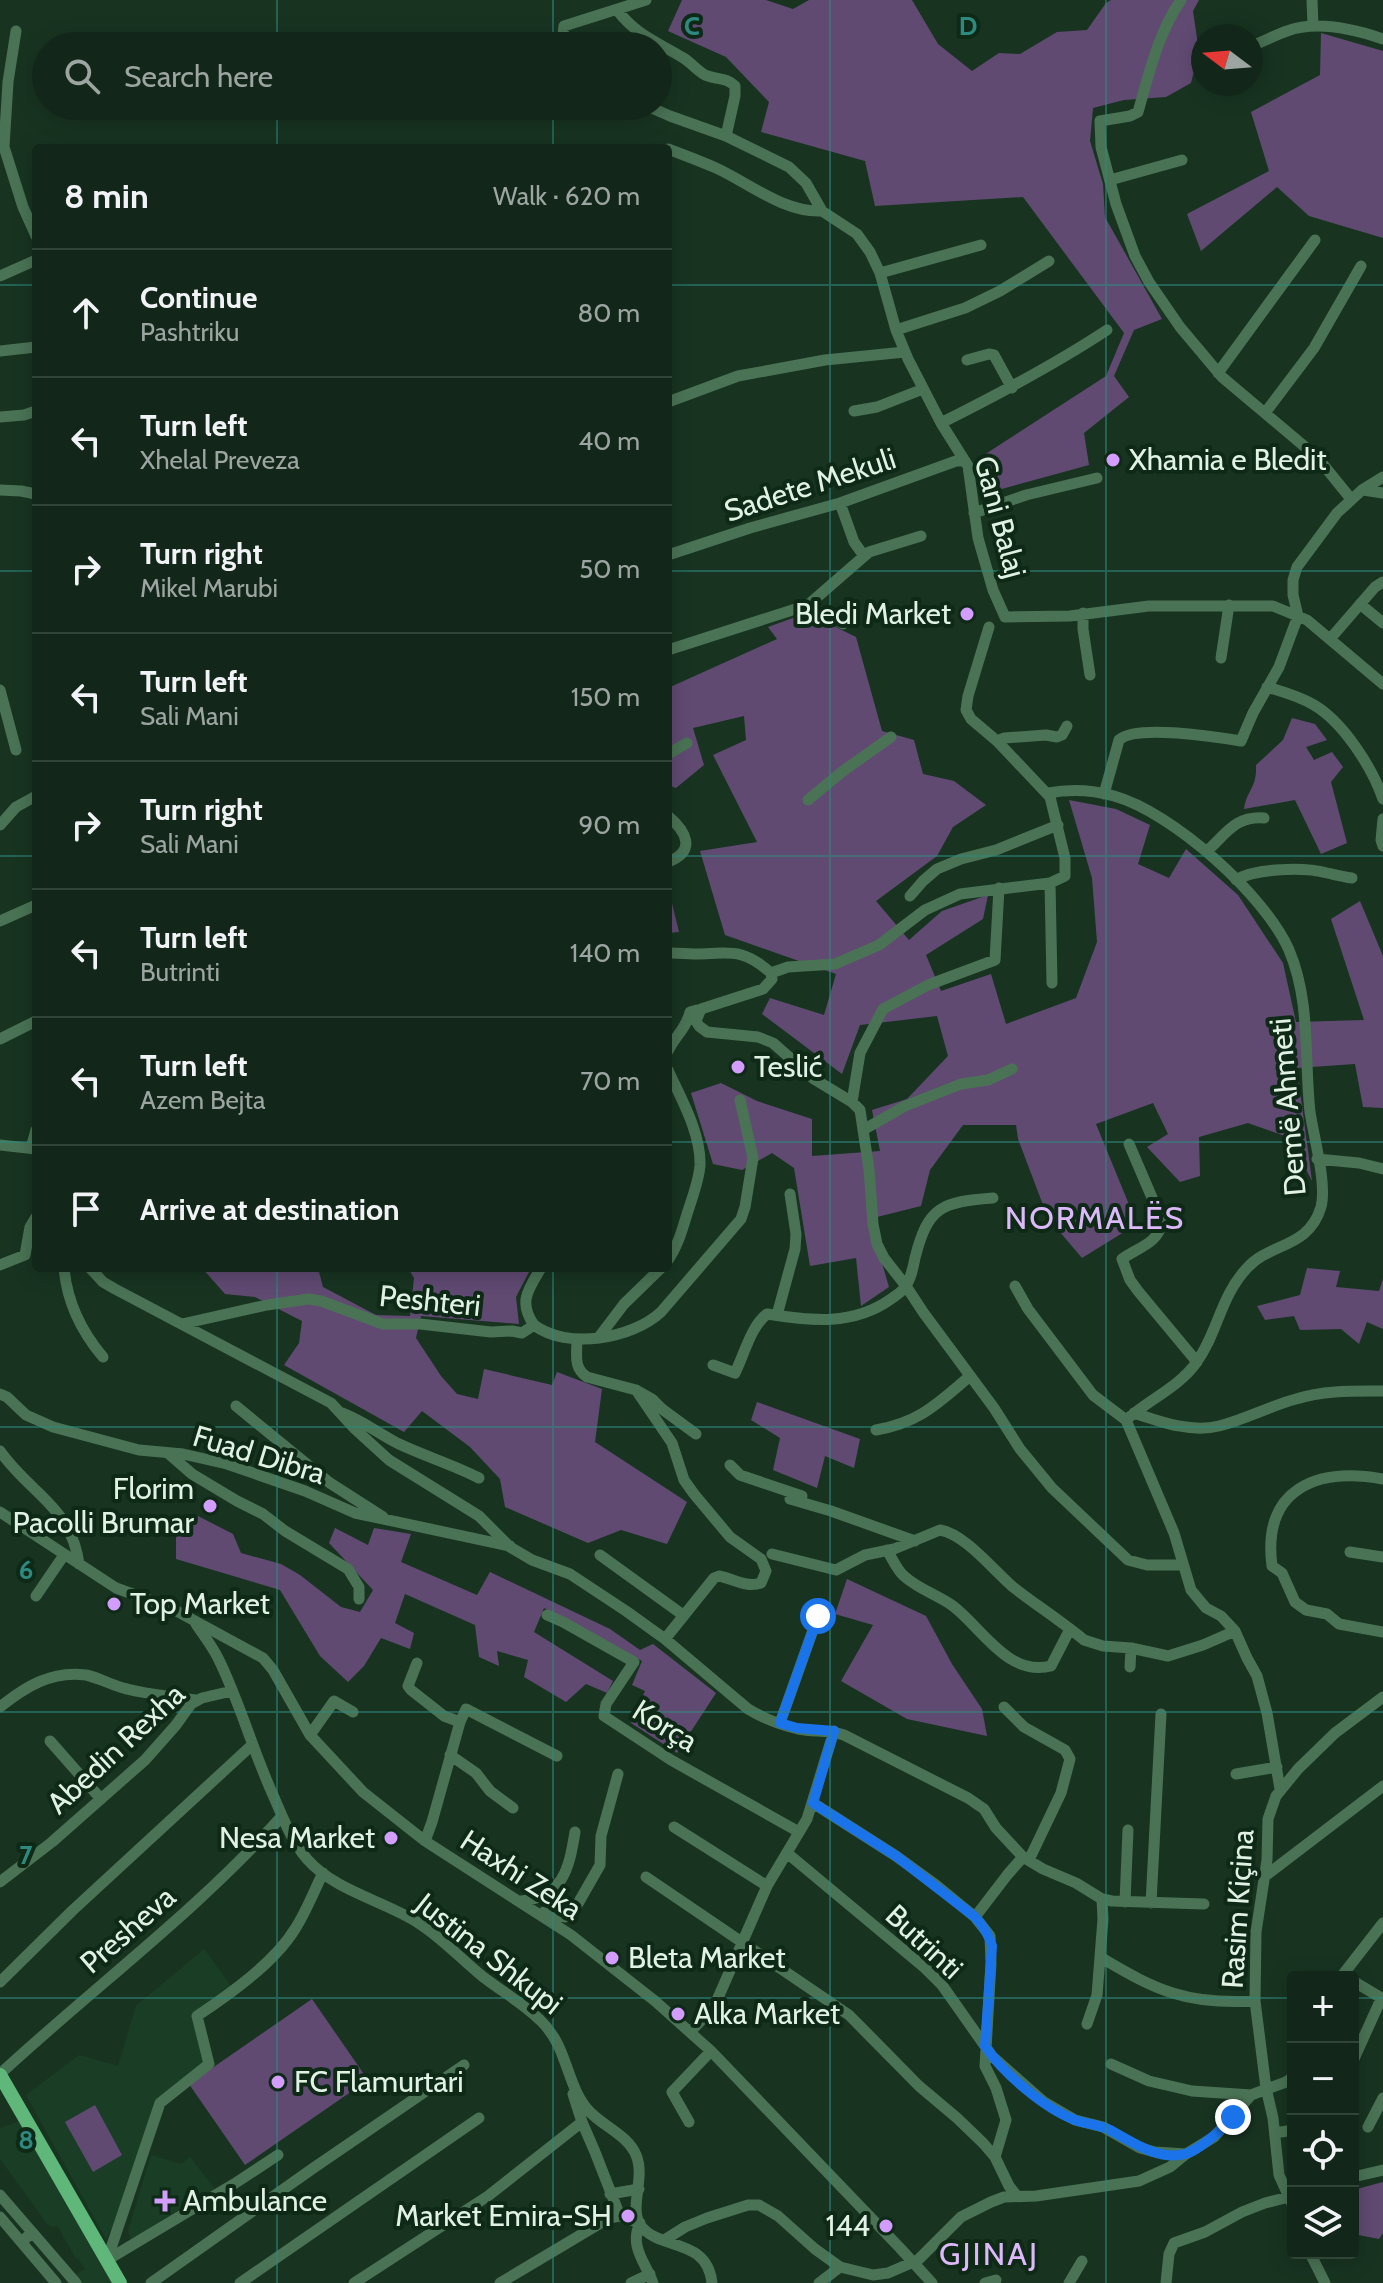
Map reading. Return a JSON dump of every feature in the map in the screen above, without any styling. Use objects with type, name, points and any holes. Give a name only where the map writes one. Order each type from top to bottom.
[{"type":"main road","points":[[0,2074],[120,2283]]},
{"type":"street","points":[[563,32],[564,26],[646,0]]},
{"type":"street","points":[[1181,0],[1153,58],[1138,112],[1100,121],[1101,147],[1135,256],[1180,327],[1218,373],[1317,457],[1351,499]]},
{"type":"street","points":[[1312,0],[1313,26]]},
{"type":"street","points":[[617,10],[638,32]]},
{"type":"street","points":[[1263,41],[1287,31],[1313,26],[1359,30],[1383,39]]},
{"type":"street","points":[[16,31],[8,82],[4,147],[32,227]]},
{"type":"street","points":[[672,52],[706,76],[730,81],[735,86],[726,136]]},
{"type":"street","points":[[672,117],[726,136],[789,167],[806,183],[822,211],[811,212],[793,207],[672,150]]},
{"type":"street","points":[[1110,180],[1182,160]]},
{"type":"street","name":"Gani Balaj","points":[[822,211],[857,234],[870,252],[880,273],[905,352],[941,423],[965,461],[978,538],[993,590],[1005,617],[1083,613]]},
{"type":"street","points":[[1218,373],[1315,240]]},
{"type":"street","points":[[880,273],[981,245]]},
{"type":"street","points":[[896,330],[965,308],[1049,261]]},
{"type":"street","points":[[0,276],[32,262]]},
{"type":"street","points":[[1265,413],[1314,348],[1361,266]]},
{"type":"street","points":[[941,423],[1012,388],[1107,330]]},
{"type":"street","points":[[0,351],[32,347]]},
{"type":"street","points":[[672,401],[738,376],[825,360],[905,352]]},
{"type":"street","points":[[967,360],[994,355],[1012,388]]},
{"type":"street","points":[[854,411],[877,407],[923,389]]},
{"type":"street","points":[[0,417],[32,412]]},
{"type":"street","name":"Sadete Mekuli","points":[[672,554],[840,503],[956,461],[965,461]]},
{"type":"street","points":[[1104,794],[1119,740],[1125,734],[1160,732],[1241,741],[1279,667],[1298,616],[1293,595],[1297,567],[1327,524],[1351,499],[1383,477]]},
{"type":"street","points":[[974,513],[1035,493],[1097,478]]},
{"type":"street","points":[[0,490],[32,493]]},
{"type":"street","points":[[1362,490],[1383,493]]},
{"type":"street","points":[[840,503],[854,542],[864,556]]},
{"type":"street","points":[[672,649],[808,605],[869,552],[921,536]]},
{"type":"street","points":[[1330,639],[1375,587],[1383,582]]},
{"type":"street","points":[[1360,604],[1383,623]]},
{"type":"street","points":[[808,605],[843,624]]},
{"type":"street","points":[[1221,658],[1229,605]]},
{"type":"street","points":[[1090,675],[1083,613],[1133,607],[1273,606],[1298,616],[1383,684]]},
{"type":"street","points":[[771,973],[788,967],[835,964],[879,945],[925,910],[960,894],[1050,883],[1065,876],[1065,858],[1048,793],[971,719],[966,710],[989,627]]},
{"type":"street","points":[[1267,687],[1317,706],[1337,725],[1372,771],[1383,799]]},
{"type":"street","points":[[0,690],[16,750]]},
{"type":"street","points":[[997,741],[1032,735],[1057,737],[1067,726]]},
{"type":"street","points":[[808,800],[891,737]]},
{"type":"street","points":[[672,752],[687,743]]},
{"type":"street","name":"Demë Ahmeti","points":[[1048,793],[1074,790],[1117,797],[1146,811],[1207,851],[1253,899],[1288,948],[1303,998],[1310,1109],[1323,1184],[1323,1199],[1316,1218],[1299,1238],[1248,1266],[1227,1296],[1197,1362],[1176,1384],[1130,1416]]},
{"type":"street","points":[[0,825],[16,807],[32,798]]},
{"type":"street","points":[[1207,851],[1242,820],[1264,818]]},
{"type":"street","points":[[1383,819],[1383,846]]},
{"type":"street","points":[[672,820],[682,829],[686,839],[686,847],[672,860]]},
{"type":"street","points":[[910,896],[937,869],[1058,825]]},
{"type":"street","points":[[1236,880],[1244,875],[1288,870],[1352,878]]},
{"type":"street","points":[[1050,883],[1052,983]]},
{"type":"street","points":[[852,1102],[860,1053],[883,1009],[928,985],[995,960],[999,888]]},
{"type":"street","points":[[0,921],[32,907]]},
{"type":"street","points":[[672,953],[725,951],[738,954],[771,973],[772,979],[763,989],[690,1012],[687,1025],[672,1042]]},
{"type":"street","points":[[701,1009],[696,1021],[707,1032],[758,1037],[773,1043],[814,1079],[860,1110],[873,1224],[884,1258],[1039,1473],[1128,1560],[1147,1565],[1183,1565]]},
{"type":"street","points":[[0,1039],[32,1023]]},
{"type":"street","points":[[863,1130],[905,1106],[961,1084],[988,1080],[1012,1069]]},
{"type":"street","points":[[672,1079],[695,1134],[700,1163],[681,1234],[672,1254]]},
{"type":"street","name":"Peshteri","points":[[182,1324],[309,1299],[383,1324],[522,1333],[534,1325],[553,1335],[577,1339],[621,1333],[652,1320],[741,1219],[753,1158],[740,1100]]},
{"type":"street","points":[[1129,1144],[1162,1221],[1158,1233],[1145,1248],[1122,1259],[1125,1269],[1138,1291],[1197,1362]]},
{"type":"street","points":[[0,1145],[32,1149]]},
{"type":"street","points":[[1317,1159],[1383,1169]]},
{"type":"street","points":[[777,1315],[795,1249],[790,1194]]},
{"type":"street","points":[[713,1365],[735,1373],[762,1317],[767,1314],[815,1319],[859,1316],[881,1306],[906,1286],[920,1239],[931,1218],[951,1203],[993,1198]]},
{"type":"street","points":[[0,1265],[25,1255],[32,1224]]},
{"type":"street","points":[[65,1272],[77,1318],[87,1338],[103,1357]]},
{"type":"street","points":[[94,1272],[103,1282],[318,1396],[395,1442],[479,1478]]},
{"type":"street","points":[[534,1325],[525,1304],[530,1286],[539,1272]]},
{"type":"street","points":[[599,1337],[624,1304],[657,1272]]},
{"type":"street","points":[[1015,1286],[1028,1309],[1093,1395],[1130,1416],[1203,1428],[1297,1398],[1383,1391]]},
{"type":"street","points":[[577,1339],[577,1367],[581,1373],[636,1390],[696,1434]]},
{"type":"street","points":[[876,1430],[923,1415],[970,1376]]},
{"type":"street","points":[[636,1390],[672,1443],[684,1480],[730,1537],[761,1559],[766,1571],[761,1583],[754,1585],[719,1576],[714,1578],[665,1639]]},
{"type":"street","name":"Fuad Dibra","points":[[0,1394],[26,1415],[53,1427],[139,1450],[183,1454],[227,1464],[305,1491],[355,1513],[510,1547]]},
{"type":"street","points":[[236,1406],[330,1483],[387,1519]]},
{"type":"street","points":[[341,1412],[389,1460],[479,1516],[510,1547],[532,1560],[570,1574],[665,1639],[759,1716],[797,1728],[834,1731],[968,1798],[984,1809],[996,1828],[1026,1858],[1102,1899],[1204,1904]]},
{"type":"street","name":"Rasim Kiçina","points":[[1130,1416],[1174,1533],[1191,1590],[1206,1608],[1221,1616],[1235,1631],[1257,1676],[1277,1767],[1280,1789],[1268,1819],[1256,1932],[1255,2001],[1279,2175],[1287,2190]]},
{"type":"street","points":[[0,1451],[65,1522],[73,1536],[79,1564]]},
{"type":"street","points":[[168,1453],[203,1481],[263,1514],[348,1569],[359,1587],[359,1599]]},
{"type":"street","points":[[730,1465],[740,1475],[792,1492],[831,1511]]},
{"type":"street","points":[[1383,1479],[1341,1475],[1301,1487],[1281,1508],[1275,1521],[1270,1551],[1272,1566],[1282,1573],[1295,1602],[1306,1610],[1327,1614],[1339,1624],[1383,1632]]},
{"type":"street","points":[[790,1499],[916,1541]]},
{"type":"street","name":"Haxhi Zeka","points":[[0,1512],[116,1588],[171,1608],[263,1658],[310,1735],[363,1792],[425,1841],[536,1910],[608,1962],[690,2032],[932,2283]]},
{"type":"street","points":[[772,1554],[836,1570],[865,1555],[916,1541],[940,1530],[954,1535],[1015,1589],[1084,1640],[1095,1644],[1168,1656],[1235,1631]]},
{"type":"street","points":[[887,1550],[904,1577],[954,1607],[1007,1656],[1033,1667],[1051,1666],[1070,1629]]},
{"type":"street","points":[[1350,1552],[1383,1557]]},
{"type":"street","points":[[36,1596],[64,1555]]},
{"type":"street","points":[[600,1555],[683,1615]]},
{"type":"street","name":"Korça","points":[[547,1615],[634,1662],[606,1704],[604,1716],[671,1760],[799,1832]]},
{"type":"street","points":[[780,1723],[818,1616]]},
{"type":"street","name":"Justina Shkupi","points":[[196,1624],[219,1659],[282,1816],[297,1846],[310,1862],[344,1886],[433,1932],[478,1973],[540,2020],[557,2041],[588,2111],[624,2139],[636,2154],[640,2170],[636,2211],[640,2223],[635,2239],[652,2279]]},
{"type":"street","points":[[1130,1667],[1131,1648]]},
{"type":"street","points":[[417,1663],[408,1686],[444,1716],[460,1722]]},
{"type":"street","points":[[0,1707],[34,1684],[68,1674],[88,1676],[130,1690],[196,1700]]},
{"type":"street","name":"Abedin Rexha","points":[[0,1882],[52,1842],[145,1760],[196,1700],[232,1691]]},
{"type":"street","points":[[1280,1789],[1335,1733],[1383,1697]]},
{"type":"street","points":[[310,1735],[334,1701],[353,1712]]},
{"type":"street","points":[[975,1917],[1008,1874],[1026,1858],[1058,1802],[1070,1759],[1065,1750],[1024,1727],[1004,1707]]},
{"type":"street","points":[[425,1841],[466,1709],[557,1756]]},
{"type":"street","points":[[1151,1903],[1161,1714]]},
{"type":"street","points":[[690,2032],[714,2007],[767,1886],[813,1803],[834,1731]]},
{"type":"street","points":[[50,1741],[101,1799]]},
{"type":"street","points":[[0,1982],[73,1910],[252,1745]]},
{"type":"street","points":[[450,1755],[476,1773],[490,1791],[513,1808]]},
{"type":"street","points":[[1236,1774],[1277,1767]]},
{"type":"street","points":[[536,1910],[565,1917],[577,1907],[600,1865],[601,1836],[618,1774]]},
{"type":"street","points":[[1264,1877],[1383,1786]]},
{"type":"street","points":[[813,1803],[896,1856],[975,1917],[990,1936],[985,2066],[1006,2120],[995,2157]]},
{"type":"street","name":"Presheva","points":[[0,2074],[182,1916],[240,1862],[282,1816]]},
{"type":"street","points":[[674,1827],[767,1886]]},
{"type":"street","points":[[1125,1902],[1128,1830]]},
{"type":"street","points":[[520,1901],[545,1896],[554,1890],[568,1864],[575,1832]]},
{"type":"street","name":"Butrinti","points":[[787,1853],[925,1968],[942,1985],[992,2056],[1031,2092],[1063,2114],[1103,2127],[1140,2148],[1186,2154]]},
{"type":"street","points":[[107,2260],[160,2103],[209,2064],[197,2016],[227,1996],[277,1951],[295,1930],[323,1873]]},
{"type":"street","points":[[646,1877],[849,2015],[907,2075],[957,2118],[995,2157],[1017,2196]]},
{"type":"street","points":[[1087,2024],[1097,1995],[1102,1899]]},
{"type":"street","points":[[1351,1971],[1383,1923]]},
{"type":"street","points":[[1100,1957],[1148,1984],[1183,1997],[1212,2002],[1255,2001]]},
{"type":"street","points":[[1359,1986],[1382,1999],[1359,2048]]},
{"type":"street","points":[[689,2122],[672,2092],[711,2051]]},
{"type":"street","points":[[1111,2064],[1170,2087],[1251,2095]]},
{"type":"street","points":[[151,2283],[464,2065]]},
{"type":"street","points":[[571,2075],[573,2096],[582,2122],[620,2216]]},
{"type":"street","points":[[666,2239],[707,2218],[748,2205],[759,2205],[778,2216],[840,2267],[873,2275],[899,2269],[913,2262],[961,2217],[991,2202],[1139,2181],[1170,2167],[1214,2137],[1251,2095],[1287,2080]]},
{"type":"street","points":[[1368,2127],[1383,2098]]},
{"type":"street","points":[[240,2283],[479,2118]]},
{"type":"street","points":[[354,2283],[479,2202],[582,2122]]},
{"type":"street","points":[[1275,2133],[1287,2131]]},
{"type":"street","points":[[107,2260],[278,2155]]},
{"type":"street","points":[[1359,2176],[1383,2170]]},
{"type":"street","points":[[610,2194],[639,2189]]},
{"type":"street","points":[[0,2195],[76,2283]]},
{"type":"street","points":[[1166,2283],[1169,2254],[1174,2243],[1205,2232],[1265,2203],[1287,2201]]},
{"type":"street","points":[[500,2283],[588,2229],[620,2216],[640,2223],[649,2233],[704,2260],[712,2283]]},
{"type":"street","points":[[0,2217],[56,2283]]},
{"type":"street","points":[[22,2242],[32,2232]]},
{"type":"street","points":[[1313,2259],[1325,2283]]},
{"type":"street","points":[[1069,2283],[1082,2261]]},
{"type":"street","points":[[819,2283],[840,2267]]},
{"type":"street","points":[[631,2283],[652,2279]]},
{"type":"shaded area","points":[[682,0],[766,0],[793,9],[809,0],[912,0],[938,44],[972,71],[999,53],[1020,54],[1057,32],[1087,30],[1111,0],[1199,0],[1193,11],[1195,24],[1191,24],[1191,83],[1166,97],[1124,100],[1093,108],[1090,141],[1103,184],[1105,217],[1162,319],[1134,330],[1114,376],[1129,397],[1084,433],[1089,465],[987,493],[984,455],[1106,376],[1124,333],[1023,197],[875,206],[865,161],[761,132],[769,102],[726,57],[668,31]]},
{"type":"shaded area","points":[[1321,33],[1383,51],[1383,238],[1309,216],[1277,187],[1201,251],[1187,214],[1269,171],[1251,112],[1320,75]]},
{"type":"shaded area","points":[[807,613],[856,637],[882,731],[914,740],[923,774],[954,781],[986,805],[953,827],[937,856],[876,901],[909,940],[942,911],[988,895],[983,919],[926,955],[941,991],[991,974],[1006,1024],[1076,998],[1097,942],[1092,878],[1069,800],[1116,809],[1150,825],[1138,864],[1169,878],[1186,849],[1238,895],[1283,963],[1296,1022],[1364,1020],[1331,919],[1360,901],[1383,956],[1383,1108],[1363,1107],[1355,1064],[1297,1068],[1312,1181],[1290,1138],[1248,1123],[1199,1137],[1200,1176],[1180,1182],[1147,1147],[1168,1134],[1153,1103],[1096,1124],[1137,1224],[1082,1258],[1048,1218],[1018,1139],[1016,1125],[963,1125],[930,1170],[921,1206],[869,1219],[889,1287],[861,1306],[856,1258],[810,1266],[794,1168],[772,1153],[742,1170],[713,1164],[691,1093],[721,1083],[757,1101],[812,1119],[812,1156],[880,1151],[872,1110],[907,1099],[948,1056],[937,1016],[860,1025],[842,1074],[762,1014],[770,998],[824,1015],[836,974],[725,935],[700,851],[757,842],[713,755],[746,740],[744,716],[693,728],[704,765],[676,788],[672,786],[672,686],[777,639],[768,627]]},
{"type":"shaded area","points":[[1292,718],[1315,724],[1327,740],[1306,747],[1314,760],[1332,752],[1343,767],[1331,782],[1347,843],[1321,854],[1295,800],[1244,809],[1255,779],[1256,765],[1283,740]]},
{"type":"shaded area","points":[[672,903],[679,932],[672,933]]},
{"type":"shaded area","points":[[1307,1268],[1340,1271],[1336,1287],[1379,1291],[1383,1279],[1383,1329],[1367,1322],[1359,1344],[1341,1329],[1300,1330],[1294,1316],[1265,1320],[1257,1306],[1300,1295]]},
{"type":"shaded area","points":[[206,1272],[319,1272],[323,1287],[376,1315],[410,1316],[414,1278],[410,1272],[529,1272],[516,1297],[519,1324],[421,1316],[416,1338],[457,1394],[478,1399],[484,1369],[552,1385],[557,1372],[602,1389],[595,1442],[687,1502],[667,1544],[621,1530],[588,1543],[505,1507],[500,1479],[470,1447],[422,1411],[404,1432],[284,1365],[299,1343],[302,1321],[255,1297],[225,1294]]},
{"type":"shaded area","points":[[757,1402],[860,1439],[854,1468],[825,1456],[817,1488],[773,1470],[780,1438],[751,1420]]},
{"type":"shaded area","points":[[196,1515],[233,1534],[241,1553],[281,1564],[341,1607],[360,1612],[373,1590],[329,1543],[335,1528],[368,1545],[374,1528],[411,1534],[401,1562],[477,1595],[490,1572],[610,1629],[640,1650],[653,1644],[716,1693],[677,1753],[631,1723],[645,1691],[632,1685],[642,1661],[544,1608],[534,1632],[613,1681],[607,1693],[586,1684],[566,1702],[524,1677],[528,1660],[497,1651],[499,1666],[479,1657],[475,1625],[405,1594],[395,1623],[414,1633],[410,1649],[381,1638],[364,1666],[348,1682],[320,1656],[280,1590],[176,1559],[176,1526]]},
{"type":"shaded area","points":[[847,1579],[926,1616],[952,1664],[982,1709],[987,1736],[907,1719],[841,1681],[873,1625],[835,1614]]},
{"type":"shaded area","points":[[204,1949],[232,1987],[193,2015],[205,2064],[158,2101],[106,2239],[26,2095],[79,2055],[118,2066],[136,2006]]},
{"type":"shaded area","name":"FC Flamurtari","points":[[312,1999],[368,2080],[245,2165],[189,2084]]},
{"type":"shaded area","points":[[95,2105],[122,2155],[93,2172],[65,2122]]},
{"type":"shaded area","points":[[20,2121],[112,2283],[81,2283],[75,2275],[85,2269],[57,2225],[48,2225],[0,2159],[0,2128]]},
{"type":"shaded area","name":"Ambulance","points":[[151,2155],[181,2164],[190,2157],[215,2189],[130,2239],[128,2231]]},
{"type":"shaded area","points":[[1383,2182],[1383,2233],[1379,2239],[1359,2235],[1359,2188]]},
{"type":"place","name":"Xhamia e Bledit","points":[[1113,460]]},
{"type":"place","name":"Bledi Market","points":[[967,614]]},
{"type":"place","name":"Teslić","points":[[738,1067]]},
{"type":"place","name":"Florim Pacolli Brumar","points":[[210,1506]]},
{"type":"place","name":"Top Market","points":[[114,1604]]},
{"type":"place","name":"Nesa Market","points":[[391,1838]]},
{"type":"place","name":"Bleta Market","points":[[612,1958]]},
{"type":"place","name":"Alka Market","points":[[678,2014]]},
{"type":"place","name":"FC Flamurtari","points":[[278,2082]]},
{"type":"place","name":"Ambulance","points":[[165,2201]]},
{"type":"place","name":"Market Emira-SH","points":[[628,2216]]},
{"type":"place","name":"144","points":[[886,2226]]},
{"type":"district","name":"NORMALËS","points":[[1095,1218]]},
{"type":"district","name":"GJINAJ","points":[[989,2254]]},
{"type":"route","points":[[818,1616],[780,1723],[797,1728],[834,1731],[813,1803],[936,1885],[975,1917],[990,1936],[992,1946],[985,2046],[992,2056],[1031,2092],[1063,2114],[1103,2127],[1140,2148],[1155,2152],[1186,2154],[1214,2137],[1233,2117]]}]
